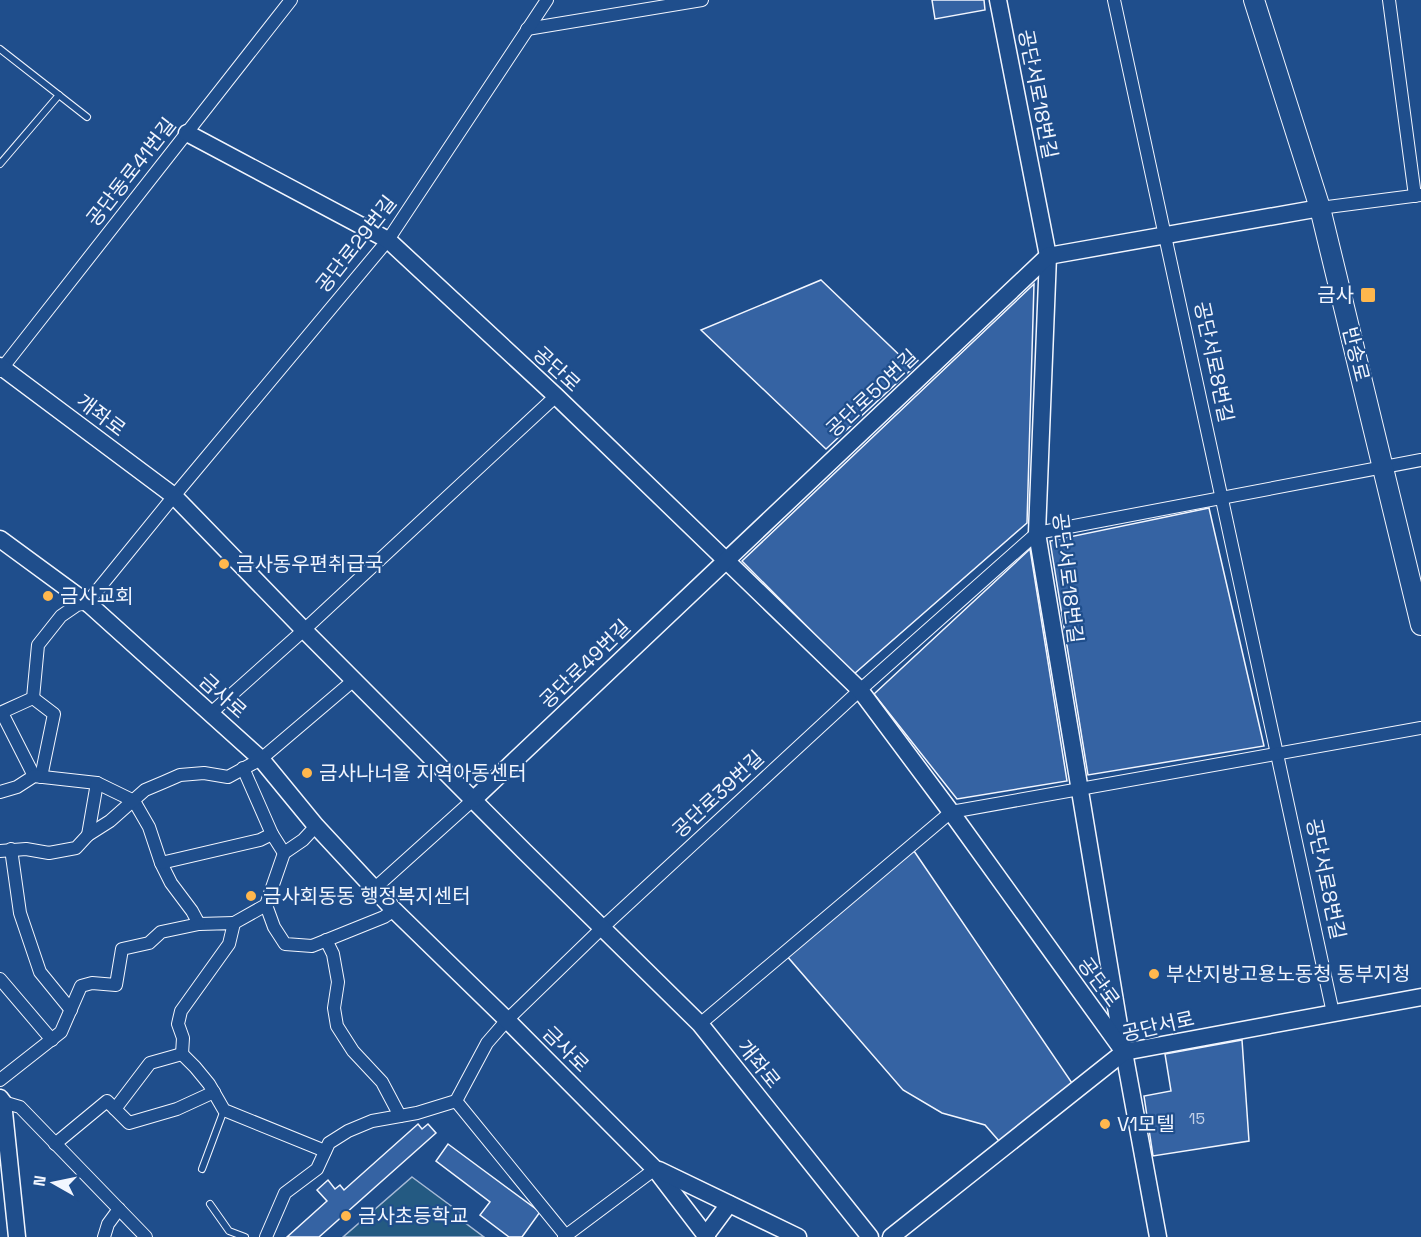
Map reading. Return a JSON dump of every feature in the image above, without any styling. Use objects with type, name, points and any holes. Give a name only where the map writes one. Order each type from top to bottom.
[{"type":"main road","name":"반송로","points":[[1254,0],[1320,208],[1421,625]]},
{"type":"street","name":"공단동로41번길","points":[[1,369],[291,0]]},
{"type":"street","name":"공단로29번길","points":[[174,496],[388,240],[548,0]]},
{"type":"street","points":[[527,29],[702,0]]},
{"type":"street","name":"공단서로18번길","points":[[998,0],[1048,256],[1037,533],[1124,1052]]},
{"type":"street","name":"공단서로8번길","points":[[1114,0],[1333,1013]]},
{"type":"street","points":[[1048,256],[1320,208],[1418,195],[1389,0]]},
{"type":"street","name":"공단로","points":[[187,133],[388,240],[556,396],[860,690],[1124,1052],[1158,1237]]},
{"type":"street","name":"공단로50번길","points":[[725,560],[1048,256]]},
{"type":"street","name":"개좌로","points":[[1,369],[174,496],[304,630],[700,1024],[870,1237]]},
{"type":"street","points":[[211,713],[304,630],[556,396]]},
{"type":"street","points":[[860,690],[1037,533],[1383,465],[1421,460]]},
{"type":"street","points":[[33,698],[38,645],[61,616],[77,605],[87,603],[174,496]]},
{"type":"street","name":"금사로","points":[[0,539],[87,603],[261,759],[316,826],[394,910],[655,1169],[706,1236]]},
{"type":"street","name":"공단로49번길","points":[[474,799],[725,560]]},
{"type":"street","points":[[71,1010],[40,972],[20,913],[6,850],[26,849],[49,853],[76,848],[88,835],[110,821],[145,790],[180,775],[204,773],[228,777],[261,759],[354,680]]},
{"type":"street","name":"공단로39번길","points":[[602,928],[860,690]]},
{"type":"street","points":[[33,698],[1,713],[38,777]]},
{"type":"street","points":[[33,698],[54,714],[38,777]]},
{"type":"street","points":[[700,1024],[951,812],[1421,728]]},
{"type":"street","points":[[243,768],[272,834],[284,853]]},
{"type":"street","points":[[0,792],[38,777],[97,783],[134,801],[171,883],[199,924]]},
{"type":"street","points":[[88,835],[97,783]]},
{"type":"street","points":[[375,888],[474,799]]},
{"type":"street","points":[[316,826],[303,840],[284,853],[266,905],[274,927],[285,944],[312,946],[384,917],[394,910]]},
{"type":"street","points":[[161,863],[260,840],[272,834]]},
{"type":"street","points":[[0,1080],[61,1032],[81,986],[92,983],[116,985],[122,949],[149,943],[160,932],[199,924],[234,923],[266,905]]},
{"type":"street","points":[[182,1054],[183,1038],[178,1024],[181,1011],[229,944],[234,923]]},
{"type":"street","points":[[266,1237],[285,1193],[316,1169],[329,1143],[348,1131],[372,1121],[456,1101],[487,1042],[602,928]]},
{"type":"street","points":[[326,940],[333,954],[338,982],[334,1008],[337,1026],[353,1050],[382,1082],[400,1116]]},
{"type":"street","points":[[0,979],[52,1040]]},
{"type":"street","name":"공단서로","points":[[891,1237],[1124,1052],[1421,997]]},
{"type":"street","points":[[182,1054],[195,1066],[224,1110],[325,1151]]},
{"type":"street","points":[[55,1144],[111,1105],[150,1063],[182,1054]]},
{"type":"street","points":[[111,1105],[129,1123],[177,1109],[213,1092]]},
{"type":"street","points":[[17,1237],[1,1100],[20,1107],[146,1237]]},
{"type":"street","points":[[456,1101],[565,1236],[655,1169]]},
{"type":"street","name":"금사로","points":[[655,1169],[798,1237]]},
{"type":"street","points":[[706,1236],[729,1204]]},
{"type":"street","points":[[104,1237],[108,1224],[119,1209]]},
{"type":"lane","points":[[0,49],[87,117]]},
{"type":"lane","points":[[0,164],[59,95]]},
{"type":"lane","points":[[202,1169],[224,1110]]},
{"type":"lane","points":[[210,1204],[229,1231],[245,1237]]},
{"type":"shaded area","points":[[412,1177],[466,1217],[464,1222],[484,1237],[343,1237]]},
{"type":"building","points":[[932,0],[984,0],[985,10],[935,19]]},
{"type":"building","points":[[821,280],[913,368],[826,449],[701,330]]},
{"type":"building","points":[[1034,284],[1027,523],[854,674],[742,561]]},
{"type":"building","points":[[1209,508],[1264,746],[1088,775],[1050,541]]},
{"type":"building","points":[[1030,549],[1067,781],[957,799],[874,694]]},
{"type":"building","points":[[914,851],[1072,1083],[999,1141],[985,1125],[942,1113],[903,1090],[786,955]]},
{"type":"building","points":[[1242,1040],[1249,1141],[1153,1156],[1144,1096],[1171,1091],[1165,1054]]},
{"type":"building","points":[[418,1124],[422,1129],[428,1124],[436,1133],[319,1237],[287,1237],[327,1201],[317,1190],[328,1180],[335,1189],[340,1185],[344,1190]]},
{"type":"building","points":[[448,1144],[540,1212],[522,1237],[509,1237],[480,1215],[490,1202],[436,1161]]},
{"type":"place","name":"금사","points":[[1368,295]]},
{"type":"place","name":"금사동우편취급국","points":[[224,564]]},
{"type":"place","name":"금사교회","points":[[48,596]]},
{"type":"place","name":"금사나너울 지역아동센터","points":[[307,773]]},
{"type":"place","name":"금사회동동 행정복지센터","points":[[251,896]]},
{"type":"place","name":"부산지방고용노동청 동부지청","points":[[1154,974]]},
{"type":"place","name":"V1모텔","points":[[1105,1124]]},
{"type":"place","name":"금사초등학교","points":[[346,1216]]}]
